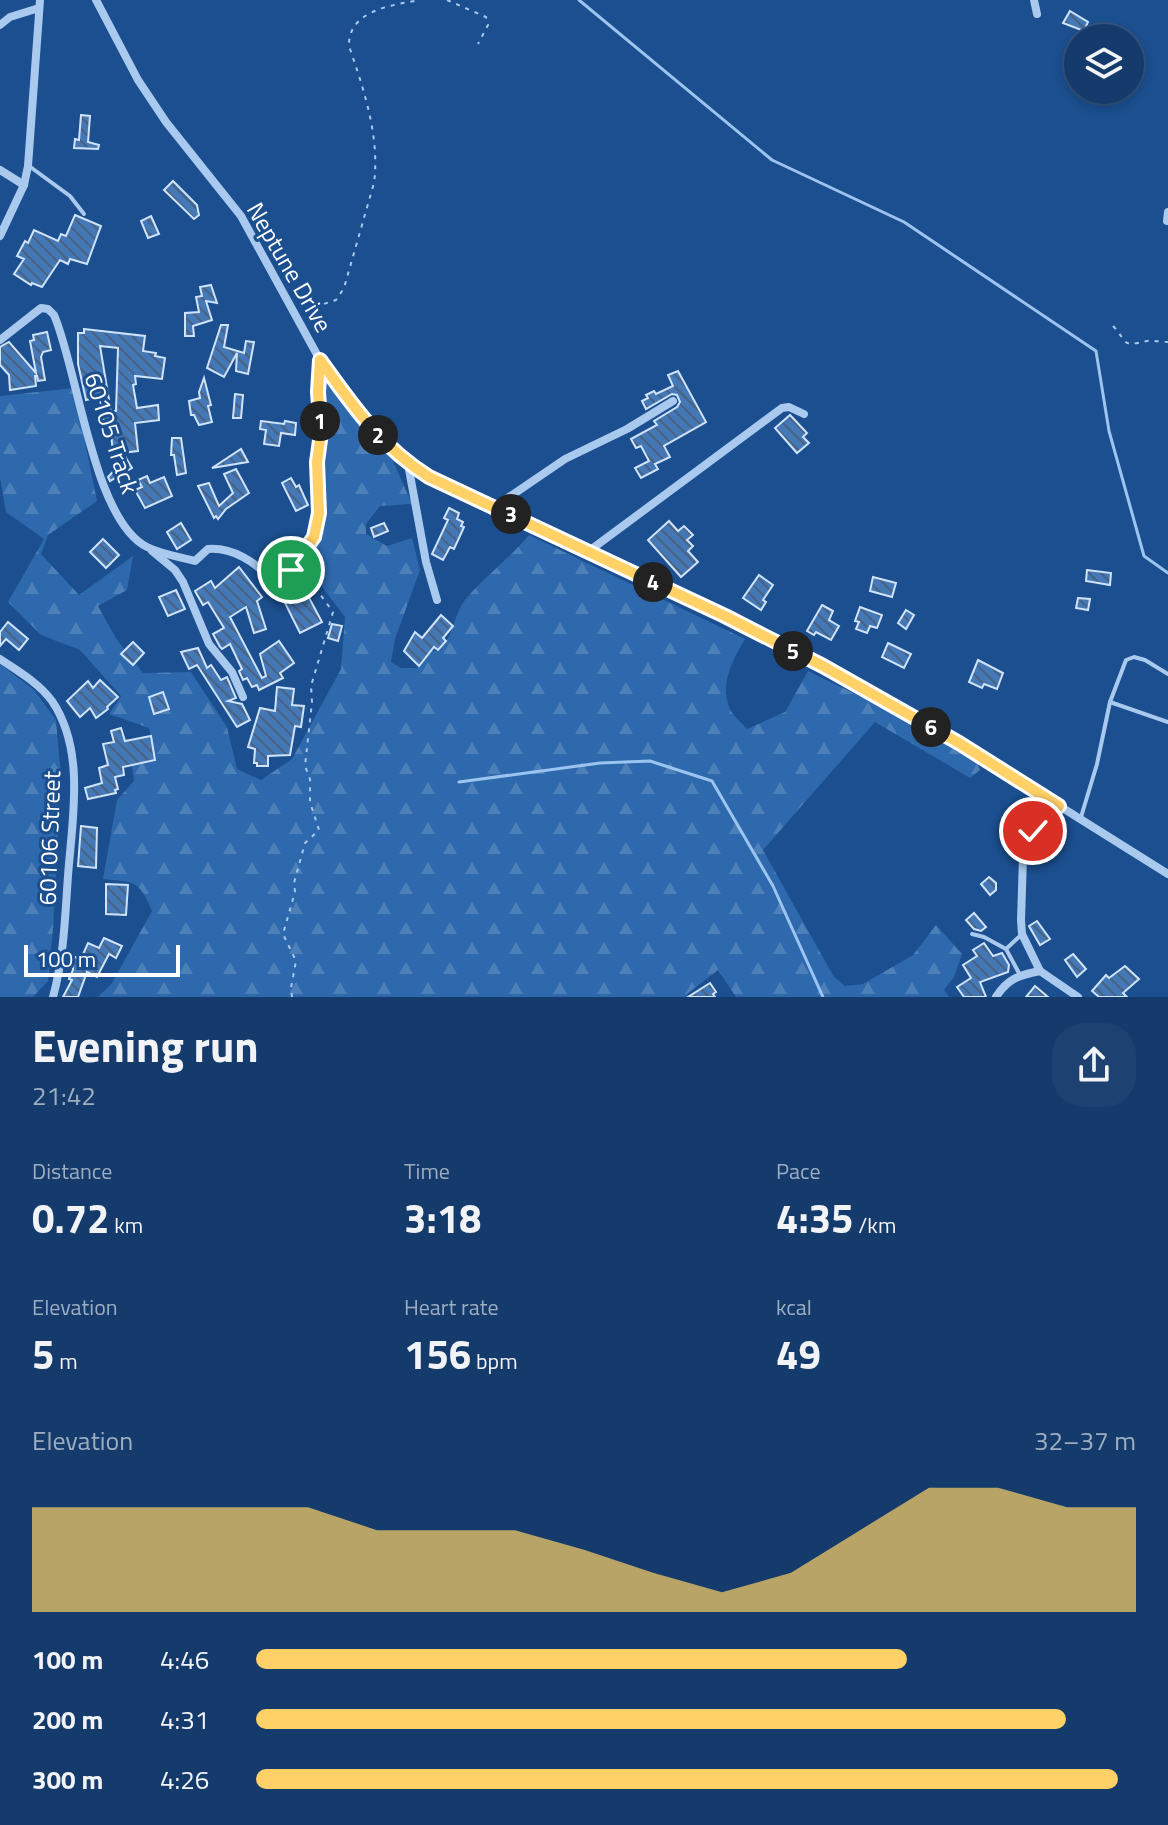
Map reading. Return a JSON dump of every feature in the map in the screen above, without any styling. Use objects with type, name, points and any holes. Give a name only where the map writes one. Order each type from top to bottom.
[{"type":"street","name":"Neptune Drive","points":[[96,0],[138,80],[174,132],[241,216],[320,360],[393,452],[429,477],[725,616],[878,696],[1168,874]]},
{"type":"street","points":[[1034,0],[1037,14]]},
{"type":"street","points":[[0,25],[10,17],[40,4],[28,166],[24,185],[0,236]]},
{"type":"street","points":[[0,170],[24,185]]},
{"type":"street","points":[[1167,221],[1168,212]]},
{"type":"street","name":"60105 Track","points":[[0,340],[41,308],[48,309],[57,321],[100,479],[133,536],[175,570],[183,582],[209,644],[232,672],[243,697]]},
{"type":"street","points":[[148,547],[195,561],[208,549],[222,548],[236,553],[271,580],[281,579],[296,563],[314,537],[319,513],[320,360]]},
{"type":"street","points":[[496,506],[565,459],[627,429],[673,401]]},
{"type":"street","points":[[589,551],[782,408],[789,407],[804,414]]},
{"type":"street","points":[[408,464],[426,562],[437,600]]},
{"type":"street","name":"60106 Street","points":[[0,659],[52,700],[69,742],[73,828],[62,964],[53,997]]},
{"type":"street","points":[[1059,806],[1033,831],[1026,843],[1021,884],[1022,934],[1040,971],[1078,997]]},
{"type":"street","points":[[996,997],[1004,984],[1020,975],[1040,971]]},
{"type":"lane","points":[[28,166],[70,196],[84,214]]},
{"type":"lane","points":[[1080,819],[1097,764],[1110,702],[1126,660],[1134,657],[1145,660],[1168,674]]},
{"type":"lane","points":[[1110,702],[1168,722]]},
{"type":"lane","points":[[972,934],[1006,949],[1020,975]]},
{"type":"lane","points":[[1006,949],[1022,934]]},
{"type":"path","points":[[292,311],[311,309],[336,300],[344,288],[374,183],[376,165],[372,126],[349,38],[355,26],[374,10],[420,0]]},
{"type":"path","points":[[447,0],[486,17],[488,25],[478,44]]},
{"type":"path","points":[[1113,326],[1126,343],[1168,342]]},
{"type":"path","points":[[292,997],[296,961],[283,934],[305,843],[319,830],[310,802],[310,779],[305,766],[311,686],[333,612],[296,563]]},
{"type":"green space","points":[[322,376],[393,461],[412,504],[380,506],[366,524],[366,534],[387,546],[412,538],[420,570],[395,639],[391,662],[401,668],[417,668],[431,651],[438,651],[444,645],[465,600],[529,535],[745,639],[732,664],[726,691],[731,712],[747,729],[785,712],[808,671],[886,709],[977,763],[980,770],[970,778],[875,722],[763,850],[834,977],[845,986],[863,984],[913,955],[936,925],[962,954],[954,977],[944,990],[949,997],[736,997],[718,970],[687,994],[688,997],[98,997],[112,983],[152,911],[135,884],[103,879],[117,800],[134,781],[132,766],[156,761],[149,728],[109,714],[121,696],[80,650],[41,635],[8,602],[44,539],[6,512],[0,478],[0,396],[74,388],[97,501],[48,535],[41,554],[79,595],[133,556],[127,590],[98,606],[117,640],[143,673],[191,672],[227,727],[237,769],[261,780],[292,759],[341,669],[345,617],[304,563],[323,524],[320,460]]},
{"type":"green space","points":[[0,664],[34,690],[56,720],[61,777],[53,929],[48,981],[33,997],[0,997]]},
{"type":"building","points":[[1070,11],[1088,22],[1087,24],[1063,23]]},
{"type":"building","points":[[81,115],[90,116],[88,142],[99,145],[98,149],[74,148],[75,139],[79,140]]},
{"type":"building","points":[[173,181],[197,205],[199,215],[194,219],[164,190]]},
{"type":"building","points":[[75,215],[101,226],[87,264],[70,259],[68,264],[60,260],[42,287],[31,285],[14,274],[24,259],[17,256],[34,230],[58,241],[61,234],[66,236]]},
{"type":"building","points":[[151,216],[159,234],[148,238],[141,221]]},
{"type":"building","points":[[211,285],[217,303],[206,301],[212,320],[193,326],[194,336],[185,336],[185,313],[199,312],[196,297],[202,296],[200,287]]},
{"type":"building","points":[[221,325],[228,325],[224,347],[244,353],[246,341],[254,342],[248,374],[236,371],[237,353],[224,377],[207,368]]},
{"type":"building","points":[[84,329],[145,336],[143,351],[165,358],[162,379],[135,376],[136,384],[133,385],[137,408],[158,405],[159,420],[135,423],[138,451],[113,454],[110,422],[103,423],[100,397],[86,400],[78,364],[78,333],[84,333]],"holes":[[[100,346],[118,348],[116,411],[111,412]]]},
{"type":"building","points":[[47,332],[51,350],[43,352],[41,357],[45,380],[38,381],[35,376],[36,386],[10,390],[9,375],[0,365],[0,347],[9,342],[36,373],[30,341],[34,340],[33,335]]},
{"type":"building","points":[[678,371],[706,422],[664,446],[670,457],[655,464],[658,469],[641,478],[635,468],[649,461],[641,446],[636,448],[631,439],[657,425],[654,421],[680,402],[677,395],[672,394],[646,409],[642,401],[654,391],[656,394],[673,386],[668,375]]},
{"type":"building","points":[[204,378],[212,422],[199,425],[191,415],[189,401],[200,398]]},
{"type":"building","points":[[235,394],[243,395],[241,418],[233,418]]},
{"type":"building","points":[[790,415],[807,433],[803,437],[809,443],[797,453],[775,428]]},
{"type":"building","points":[[261,421],[296,423],[295,435],[281,433],[279,446],[264,444],[266,430],[260,429]]},
{"type":"building","points":[[172,438],[181,438],[186,473],[177,475],[174,455],[171,455]]},
{"type":"building","points":[[241,449],[248,462],[212,468]]},
{"type":"building","points":[[126,458],[132,468],[110,481],[108,477]]},
{"type":"building","points":[[236,469],[249,493],[226,509],[218,519],[216,516],[214,518],[198,486],[209,483],[219,506],[233,493],[224,474]]},
{"type":"building","points":[[147,476],[150,483],[164,477],[172,496],[145,508],[135,490],[142,487],[138,480]]},
{"type":"building","points":[[291,478],[296,487],[299,485],[308,505],[296,511],[282,483]]},
{"type":"building","points":[[449,508],[459,513],[457,519],[463,522],[461,526],[464,527],[454,549],[450,547],[443,560],[432,554],[448,520],[444,518]]},
{"type":"building","points":[[669,521],[678,531],[684,526],[693,535],[687,540],[693,546],[688,551],[698,562],[681,577],[648,540]]},
{"type":"building","points":[[181,523],[191,540],[177,549],[167,532]]},
{"type":"building","points":[[384,523],[388,531],[374,537],[371,528]]},
{"type":"building","points":[[103,539],[119,555],[106,568],[90,552]]},
{"type":"building","points":[[239,567],[262,597],[257,601],[266,629],[254,633],[246,607],[230,617],[262,678],[266,676],[260,654],[279,641],[294,663],[280,673],[283,678],[259,690],[257,685],[252,687],[247,678],[243,680],[239,671],[242,669],[230,644],[222,649],[220,647],[213,634],[224,628],[208,602],[203,605],[195,591],[211,581],[215,588]]},
{"type":"building","points":[[1087,570],[1111,573],[1110,585],[1086,581]]},
{"type":"building","points":[[759,575],[773,585],[763,600],[766,602],[761,610],[743,598]]},
{"type":"building","points":[[873,577],[896,583],[892,597],[870,591]]},
{"type":"building","points":[[176,590],[185,609],[168,616],[159,597]]},
{"type":"building","points":[[306,592],[322,622],[300,633],[285,603]]},
{"type":"building","points":[[1078,598],[1090,599],[1088,610],[1076,608]]},
{"type":"building","points":[[822,605],[833,611],[829,620],[839,626],[831,640],[807,631]]},
{"type":"building","points":[[860,607],[882,615],[877,628],[870,626],[867,633],[856,629],[859,622],[855,621]]},
{"type":"building","points":[[906,610],[914,615],[906,629],[898,623]]},
{"type":"building","points":[[441,615],[453,626],[443,638],[446,641],[438,650],[434,647],[419,666],[404,651],[415,632],[422,638]]},
{"type":"building","points":[[8,622],[28,639],[19,650],[6,639],[0,646],[0,632]]},
{"type":"building","points":[[332,624],[342,626],[338,641],[328,638]]},
{"type":"building","points":[[133,642],[144,653],[133,665],[121,654]]},
{"type":"building","points":[[888,643],[911,654],[904,668],[882,657]]},
{"type":"building","points":[[198,648],[207,668],[211,665],[221,680],[227,677],[236,698],[228,701],[242,704],[250,720],[237,727],[197,665],[189,669],[181,652]]},
{"type":"building","points":[[978,660],[1003,673],[997,689],[984,684],[982,688],[969,682]]},
{"type":"building","points":[[100,680],[118,697],[96,718],[90,708],[80,717],[67,701],[88,681],[93,688]]},
{"type":"building","points":[[277,687],[294,689],[292,705],[304,706],[301,727],[295,726],[290,755],[268,756],[268,766],[257,766],[254,763],[255,749],[248,747],[260,708],[275,711]]},
{"type":"building","points":[[163,692],[169,709],[154,714],[149,697]]},
{"type":"building","points":[[121,728],[125,741],[151,736],[155,760],[123,767],[124,775],[115,777],[116,793],[88,799],[85,788],[102,783],[99,768],[108,765],[103,744],[114,742],[111,731]]},
{"type":"building","points":[[81,826],[97,828],[96,868],[78,866]]},
{"type":"building","points":[[989,877],[996,883],[996,890],[990,895],[981,884]]},
{"type":"building","points":[[106,884],[128,885],[126,915],[106,914]]},
{"type":"building","points":[[974,913],[986,927],[981,931],[974,929],[966,920]]},
{"type":"building","points":[[1037,921],[1050,939],[1040,945],[1029,926]]},
{"type":"building","points":[[104,938],[122,946],[116,958],[109,954],[97,977],[87,972],[78,997],[63,997],[72,980],[69,979],[73,970],[72,956],[81,959],[88,943],[99,948]]},
{"type":"building","points":[[984,943],[993,956],[1002,953],[1009,965],[1008,972],[980,982],[986,997],[964,997],[957,987],[971,978],[963,965],[977,956],[973,950]]},
{"type":"building","points":[[1073,954],[1086,969],[1077,977],[1065,960]]},
{"type":"building","points":[[1125,966],[1139,979],[1123,993],[1127,997],[1099,997],[1092,991],[1106,975],[1109,978]]},
{"type":"building","points":[[710,983],[716,992],[713,994],[715,997],[688,997]]},
{"type":"building","points":[[1035,986],[1048,997],[1026,997]]},
{"type":"waterway","points":[[579,0],[772,160],[904,222],[1096,351],[1109,431],[1144,556],[1168,573]]},
{"type":"waterway","points":[[459,782],[600,763],[650,761],[712,781],[773,886],[823,997]]},
{"type":"route","points":[[291,570],[314,537],[319,513],[320,360],[367,423],[408,464],[429,477],[725,616],[823,666],[959,743],[1059,806],[1033,831]]}]
